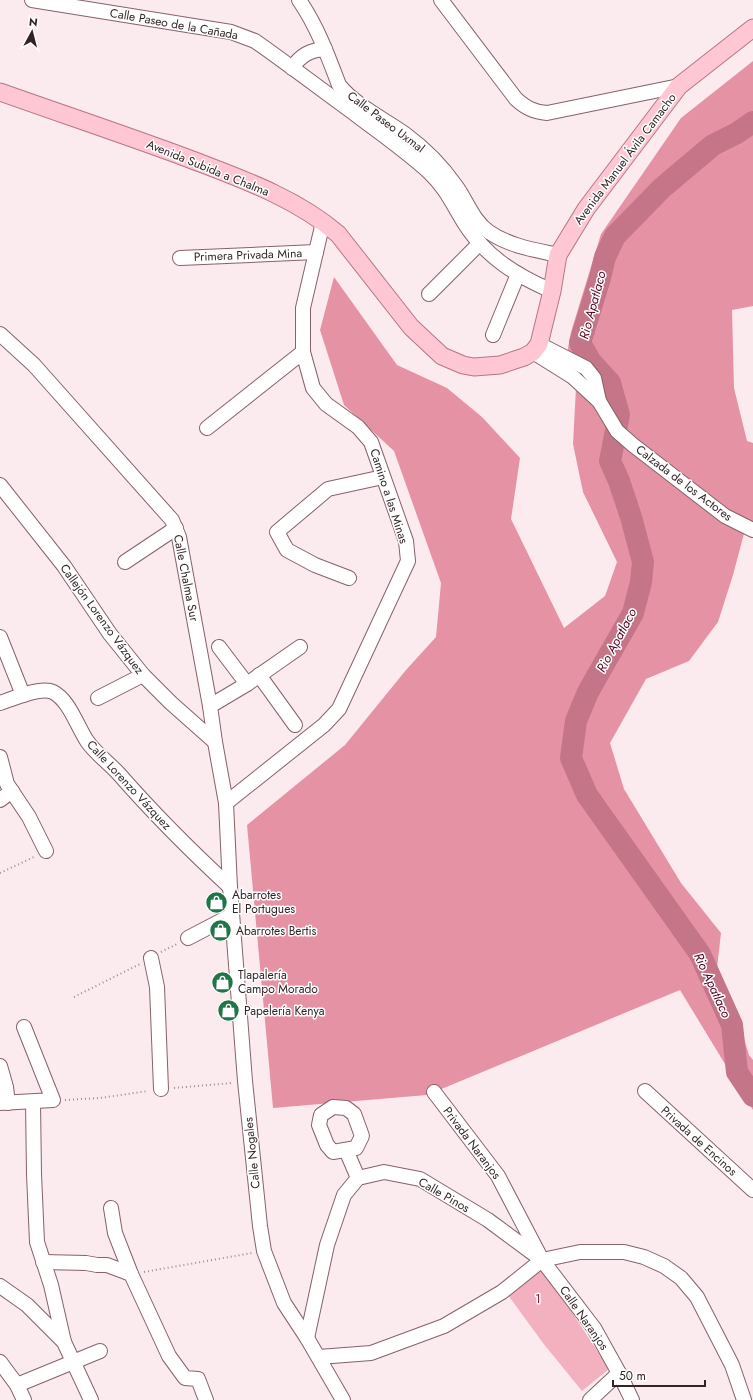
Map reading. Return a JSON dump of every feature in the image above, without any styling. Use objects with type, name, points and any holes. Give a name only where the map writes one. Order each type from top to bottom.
[{"type":"main road","name":"Avenida Manuel Ávila Camacho","points":[[536,348],[552,291],[558,255],[586,209],[679,86],[753,28]]},
{"type":"main road","name":"Avenida Subida a Chalma","points":[[0,92],[248,181],[296,205],[323,222],[338,234],[411,327],[442,356],[463,365],[486,366],[513,361],[524,357],[536,348]]},
{"type":"street","name":"Calle Paseo de la Cañada","points":[[32,0],[231,32],[255,41],[325,92]]},
{"type":"street","name":"Calle Paseo Uxmal","points":[[299,0],[308,13],[343,90],[406,135],[436,162],[456,186],[479,224],[497,236],[517,245],[558,255]]},
{"type":"street","points":[[441,0],[516,99],[529,109],[547,113],[679,86]]},
{"type":"street","points":[[292,68],[306,53],[325,49]]},
{"type":"street","name":"Calle Paseo Uxmal","points":[[325,92],[400,147],[429,172],[441,184],[465,223],[480,243],[503,265],[552,291]]},
{"type":"street","name":"Camino a las Minas","points":[[226,803],[324,725],[339,709],[408,561],[406,541],[371,442],[358,427],[326,404],[313,388],[303,352],[304,308],[323,222]]},
{"type":"street","points":[[430,294],[480,243]]},
{"type":"street","points":[[503,265],[517,245]]},
{"type":"street","name":"Primera Privada Mina","points":[[180,258],[316,252]]},
{"type":"street","points":[[493,335],[518,274]]},
{"type":"street","name":"Calle Chalma Sur","points":[[0,334],[34,365],[172,520],[176,528],[179,537],[210,706],[226,803],[230,887]]},
{"type":"street","name":"Calzada de los Actores","points":[[536,348],[586,368],[594,378],[599,401],[618,431],[633,445],[725,516],[753,530]]},
{"type":"street","points":[[207,428],[303,352]]},
{"type":"street","points":[[348,578],[315,565],[287,550],[277,532],[328,489],[383,477]]},
{"type":"street","name":"Callejón Lorenzo Vázquez","points":[[0,485],[64,566],[110,634],[143,675],[170,703],[215,742]]},
{"type":"street","points":[[125,562],[176,528]]},
{"type":"street","points":[[0,636],[23,695]]},
{"type":"street","points":[[219,647],[247,684]]},
{"type":"street","points":[[210,706],[247,684],[300,648]]},
{"type":"street","points":[[98,698],[143,675]]},
{"type":"street","points":[[259,675],[295,725]]},
{"type":"street","name":"Calle Lorenzo Vázquez","points":[[0,703],[23,695],[43,691],[51,691],[62,698],[88,742],[155,815],[198,858],[230,887]]},
{"type":"street","points":[[0,757],[9,788],[29,817],[46,851]]},
{"type":"street","points":[[0,800],[9,788]]},
{"type":"street","name":"Calle Nogales","points":[[230,887],[245,1082],[264,1251],[284,1303],[307,1338],[343,1400]]},
{"type":"street","points":[[188,938],[232,915]]},
{"type":"street","points":[[151,958],[157,987],[161,1089]]},
{"type":"street","points":[[0,1066],[6,1087],[4,1103],[53,1100],[24,1027]]},
{"type":"street","name":"Privada de Encinos","points":[[645,1091],[753,1190]]},
{"type":"street","name":"Privada Naranjos","points":[[434,1092],[498,1176],[542,1260]]},
{"type":"street","points":[[33,1102],[37,1242],[51,1285],[64,1342],[91,1400]]},
{"type":"street","points":[[307,1338],[327,1245],[344,1195],[358,1178],[346,1150]]},
{"type":"street","name":"Calle Pinos","points":[[358,1178],[384,1172],[420,1179],[488,1220],[542,1260]]},
{"type":"street","points":[[110,1208],[115,1233],[131,1274],[169,1356],[185,1378],[198,1379],[206,1400]]},
{"type":"street","points":[[318,1357],[371,1353],[444,1326],[502,1292],[542,1260],[580,1252],[624,1252],[644,1257],[664,1266],[681,1278],[697,1297],[732,1365],[744,1400]]},
{"type":"street","name":"Calle Naranjos","points":[[542,1260],[594,1328],[632,1400]]},
{"type":"street","points":[[43,1262],[107,1265],[131,1274]]},
{"type":"street","points":[[0,1286],[28,1305],[64,1342]]},
{"type":"street","points":[[17,1385],[72,1361],[100,1351]]},
{"type":"street","points":[[0,1362],[17,1385],[24,1400]]},
{"type":"street","points":[[590,1400],[619,1373]]},
{"type":"path","points":[[0,873],[46,851]]},
{"type":"path","points":[[74,997],[188,938]]},
{"type":"path","points":[[53,1100],[100,1098],[161,1089],[245,1082]]},
{"type":"path","points":[[131,1274],[264,1251]]},
{"type":"green space","name":"1","points":[[543,1268],[609,1369],[582,1391],[543,1343],[508,1295]]},
{"type":"shaded area","points":[[753,61],[753,306],[732,310],[734,388],[747,441],[753,443],[753,529],[746,526],[733,575],[718,622],[689,661],[646,679],[610,743],[624,789],[681,883],[721,933],[717,968],[733,1002],[749,1055],[753,1060],[753,1110],[680,990],[427,1095],[273,1108],[247,825],[345,745],[406,670],[436,637],[441,583],[394,451],[344,405],[320,330],[334,277],[397,365],[447,388],[482,417],[520,458],[511,519],[564,628],[605,596],[617,562],[583,492],[573,444],[577,369],[566,359],[571,332],[601,234],[681,118]]},
{"type":"waterway","name":"Rio Apatlaco","points":[[753,122],[737,133],[713,145],[662,188],[615,236],[605,257],[580,343],[591,362],[610,383],[619,415],[610,461],[619,481],[631,517],[643,562],[641,582],[633,613],[588,692],[576,721],[571,758],[587,795],[700,954],[732,1025],[737,1072],[753,1096]]},
{"type":"place","name":"Abarrotes El Portugues","points":[[216,902]]},
{"type":"place","name":"Abarrotes Bertis","points":[[221,931]]},
{"type":"place","name":"Tlapalería Campo Morado","points":[[222,982]]},
{"type":"place","name":"Papelería Kenya","points":[[228,1011]]}]
